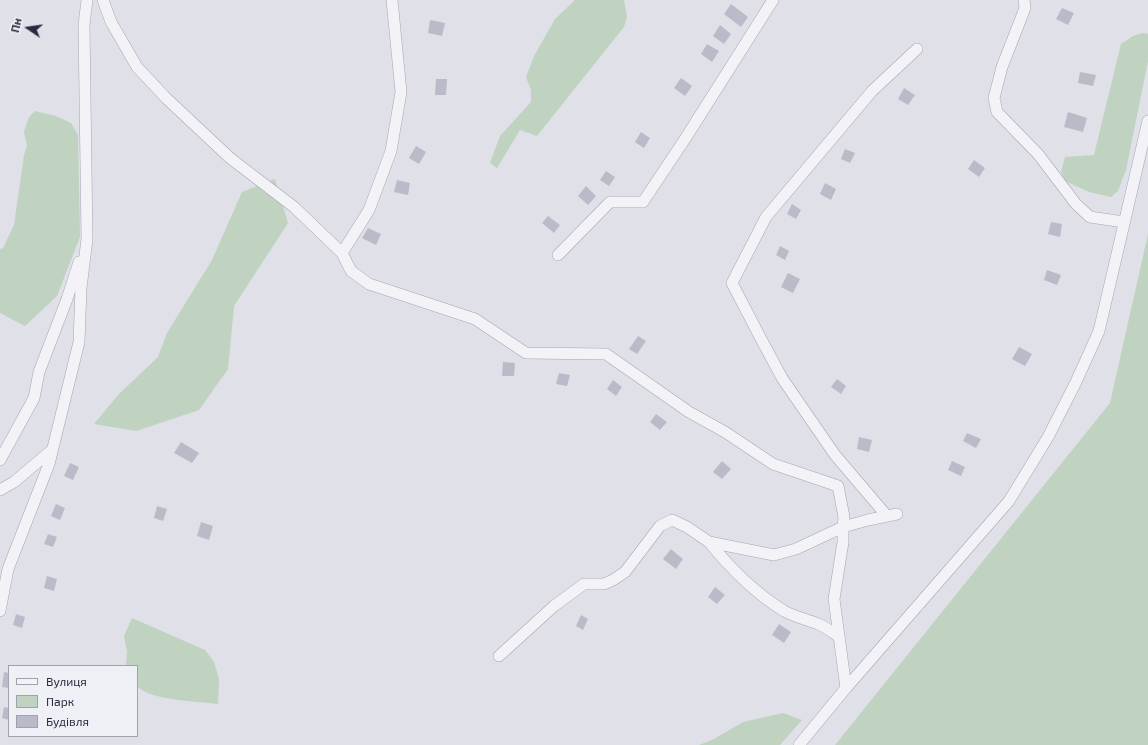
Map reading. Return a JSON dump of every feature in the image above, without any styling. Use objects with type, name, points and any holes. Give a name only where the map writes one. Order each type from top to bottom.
[{"type":"street","points":[[0,611],[8,569],[49,464],[79,342],[81,288],[87,239],[84,25],[87,0]]},
{"type":"street","points":[[103,0],[111,22],[137,66],[166,98],[230,158],[294,207],[342,253],[351,271],[369,284],[475,319],[526,353],[606,354],[689,412],[725,432],[773,464],[838,486],[844,517],[843,542],[834,600],[846,688]]},
{"type":"street","points":[[342,253],[369,210],[391,151],[401,92],[392,0]]},
{"type":"street","points":[[558,255],[610,202],[643,202],[685,139],[773,0]]},
{"type":"street","points":[[1024,0],[1025,8],[1002,67],[994,98],[997,112],[1038,154],[1076,204],[1090,217],[1124,222]]},
{"type":"street","points":[[709,542],[774,555],[796,549],[843,527],[892,515],[835,455],[782,378],[732,283],[766,217],[872,91],[917,49]]},
{"type":"street","points":[[799,745],[846,688],[1009,501],[1048,437],[1076,382],[1099,331],[1148,121]]},
{"type":"street","points":[[0,460],[34,398],[39,372],[67,299],[87,239]]},
{"type":"street","points":[[0,490],[14,482],[52,450]]},
{"type":"street","points":[[499,656],[554,606],[584,584],[604,584],[613,580],[624,572],[660,526],[672,520],[687,527],[709,542],[724,561],[767,599],[784,611],[797,618],[818,624],[839,637]]},
{"type":"green space","points":[[575,0],[624,0],[627,16],[624,27],[537,136],[520,130],[497,168],[490,163],[500,136],[531,102],[531,90],[526,77],[534,56],[555,19]]},
{"type":"green space","points":[[1143,33],[1148,34],[1148,61],[1126,170],[1118,191],[1111,197],[1089,192],[1065,181],[1061,172],[1065,157],[1094,155],[1121,44],[1133,36]]},
{"type":"green space","points":[[35,111],[56,116],[71,123],[78,135],[80,237],[57,296],[25,326],[0,313],[0,249],[3,248],[14,225],[24,155],[27,146],[24,132],[29,117]]},
{"type":"green space","points":[[275,179],[288,223],[234,306],[228,369],[199,410],[136,431],[94,424],[118,395],[158,357],[167,333],[212,260],[242,192]]},
{"type":"green space","points":[[1148,234],[1148,745],[835,745],[1110,403]]},
{"type":"green space","points":[[132,618],[205,650],[214,662],[219,679],[218,704],[175,700],[153,695],[138,687],[138,665],[126,665],[127,652],[124,636]]},
{"type":"green space","points":[[783,713],[802,720],[780,745],[699,745],[714,739],[743,722]]},
{"type":"building","points":[[731,4],[748,17],[741,27],[724,14]]},
{"type":"building","points":[[1062,8],[1074,13],[1068,25],[1056,19]]},
{"type":"building","points":[[430,20],[445,23],[442,36],[428,33]]},
{"type":"building","points":[[720,25],[731,34],[724,44],[713,36]]},
{"type":"building","points":[[707,44],[719,51],[712,62],[701,54]]},
{"type":"building","points":[[1080,72],[1096,75],[1093,86],[1078,83]]},
{"type":"building","points":[[681,78],[692,86],[685,96],[674,88]]},
{"type":"building","points":[[436,79],[447,79],[446,95],[435,95]]},
{"type":"building","points":[[904,88],[915,95],[908,105],[898,99]]},
{"type":"building","points":[[1068,112],[1087,118],[1083,132],[1064,127]]},
{"type":"building","points":[[641,132],[650,138],[644,148],[635,142]]},
{"type":"building","points":[[416,146],[426,152],[419,164],[409,158]]},
{"type":"building","points":[[845,149],[855,153],[850,163],[841,159]]},
{"type":"building","points":[[974,160],[985,168],[979,177],[968,169]]},
{"type":"building","points":[[606,171],[615,177],[609,186],[600,180]]},
{"type":"building","points":[[397,180],[410,183],[408,195],[394,192]]},
{"type":"building","points":[[825,183],[836,189],[831,200],[820,194]]},
{"type":"building","points":[[586,186],[596,196],[588,205],[578,196]]},
{"type":"building","points":[[792,204],[801,210],[796,219],[787,214]]},
{"type":"building","points":[[548,216],[560,225],[554,233],[542,223]]},
{"type":"building","points":[[1051,222],[1062,224],[1060,237],[1048,234]]},
{"type":"building","points":[[368,228],[381,234],[376,245],[362,238]]},
{"type":"building","points":[[780,246],[789,251],[785,260],[776,255]]},
{"type":"building","points":[[1047,270],[1061,275],[1057,285],[1044,280]]},
{"type":"building","points":[[788,273],[800,279],[793,293],[781,287]]},
{"type":"building","points":[[638,336],[646,341],[637,354],[629,349]]},
{"type":"building","points":[[1019,347],[1032,354],[1025,366],[1012,359]]},
{"type":"building","points":[[503,362],[515,363],[514,376],[502,376]]},
{"type":"building","points":[[559,373],[570,375],[567,386],[556,384]]},
{"type":"building","points":[[837,379],[846,386],[841,394],[831,387]]},
{"type":"building","points":[[613,380],[622,387],[616,396],[607,389]]},
{"type":"building","points":[[656,414],[667,422],[660,430],[650,422]]},
{"type":"building","points":[[967,433],[981,439],[976,448],[963,441]]},
{"type":"building","points":[[859,437],[872,440],[869,452],[857,449]]},
{"type":"building","points":[[181,442],[199,453],[192,463],[174,453]]},
{"type":"building","points":[[722,461],[731,469],[722,479],[713,472]]},
{"type":"building","points":[[952,461],[965,467],[961,476],[948,470]]},
{"type":"building","points":[[70,463],[79,467],[73,480],[64,476]]},
{"type":"building","points":[[56,504],[65,508],[60,520],[51,516]]},
{"type":"building","points":[[157,506],[167,509],[163,521],[154,518]]},
{"type":"building","points":[[201,522],[213,526],[209,540],[197,536]]},
{"type":"building","points":[[48,534],[57,537],[53,547],[44,544]]},
{"type":"building","points":[[671,549],[683,559],[676,569],[663,559]]},
{"type":"building","points":[[47,576],[57,579],[54,591],[44,588]]},
{"type":"building","points":[[715,587],[725,595],[717,604],[708,597]]},
{"type":"building","points":[[16,614],[25,617],[22,628],[13,625]]},
{"type":"building","points":[[581,615],[588,619],[583,630],[576,626]]},
{"type":"building","points":[[779,624],[791,632],[784,643],[772,635]]},
{"type":"building","points":[[4,672],[8,673],[8,688],[2,687]]},
{"type":"building","points":[[4,707],[8,708],[8,720],[2,718]]}]
